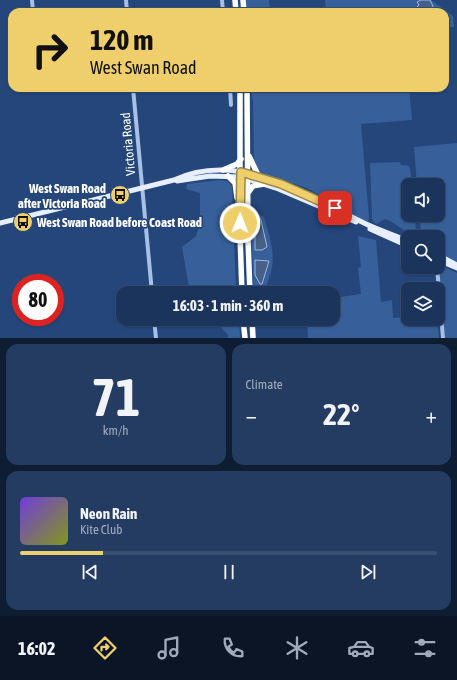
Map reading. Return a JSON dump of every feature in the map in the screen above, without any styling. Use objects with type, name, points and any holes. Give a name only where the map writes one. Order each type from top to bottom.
[{"type":"highway","points":[[240,92],[242,286]]},
{"type":"highway","points":[[247,92],[250,286]]},
{"type":"highway","points":[[248,154],[258,175]]},
{"type":"highway","points":[[223,170],[236,164],[241,159]]},
{"type":"highway","points":[[228,176],[235,183],[240,206]]},
{"type":"highway","points":[[248,193],[253,186],[264,184]]},
{"type":"highway","points":[[244,326],[245,338]]},
{"type":"highway","points":[[253,326],[254,338]]},
{"type":"main road","points":[[0,223],[174,180],[196,173],[223,170],[248,176],[401,243]]},
{"type":"main road","points":[[174,180],[241,174]]},
{"type":"main road","points":[[248,176],[258,175],[296,190],[367,224],[401,238]]},
{"type":"main road","points":[[445,261],[457,264]]},
{"type":"main road","points":[[445,262],[457,268]]},
{"type":"street","name":"Victoria Road","points":[[133,92],[151,286]]},
{"type":"street","points":[[230,92],[231,105]]},
{"type":"street","points":[[438,274],[443,338]]},
{"type":"street","points":[[155,326],[156,338]]},
{"type":"shaded area","points":[[245,0],[269,0],[270,8],[246,8]]},
{"type":"shaded area","points":[[325,0],[431,0],[442,8],[326,8]]},
{"type":"shaded area","points":[[421,0],[430,0],[433,6],[432,8],[416,8],[419,5],[417,2]]},
{"type":"shaded area","points":[[449,13],[453,16],[454,27],[449,28]]},
{"type":"shaded area","points":[[252,92],[409,92],[412,120],[361,124],[369,217],[368,223],[307,188],[260,173],[254,162]]},
{"type":"shaded area","points":[[457,143],[457,263],[445,257],[445,230],[421,230],[420,222],[445,222],[445,178],[416,178],[414,147]]},
{"type":"shaded area","points":[[400,162],[401,165],[409,166],[411,178],[401,178],[401,222],[415,222],[416,230],[404,230],[385,219],[376,224],[372,219],[370,163]]},
{"type":"shaded area","points":[[219,180],[227,181],[232,186],[236,286],[189,286],[182,247],[196,236],[200,224],[200,193],[186,189],[187,184]]},
{"type":"shaded area","points":[[250,210],[264,217],[273,258],[271,272],[266,286],[254,286]]},
{"type":"shaded area","points":[[255,216],[259,216],[261,220],[267,247],[262,250],[255,250]]},
{"type":"shaded area","points":[[358,236],[376,240],[381,302],[392,300],[393,318],[401,317],[401,326],[438,326],[439,338],[308,338],[307,326],[340,326],[340,297],[361,294],[358,268],[361,267]]},
{"type":"shaded area","points":[[255,260],[269,261],[262,284],[260,284],[255,275]]},
{"type":"shaded area","points":[[445,267],[457,273],[457,338],[445,338],[445,282],[440,282],[439,275],[445,274]]},
{"type":"shaded area","points":[[220,326],[239,326],[240,338],[228,338],[228,335]]},
{"type":"place","name":"West Swan Road after Victoria Road","points":[[120,195]]},
{"type":"place","name":"West Swan Road before Coast Road","points":[[23,222]]},
{"type":"route","points":[[240,223],[241,172],[258,175],[335,208]]}]
